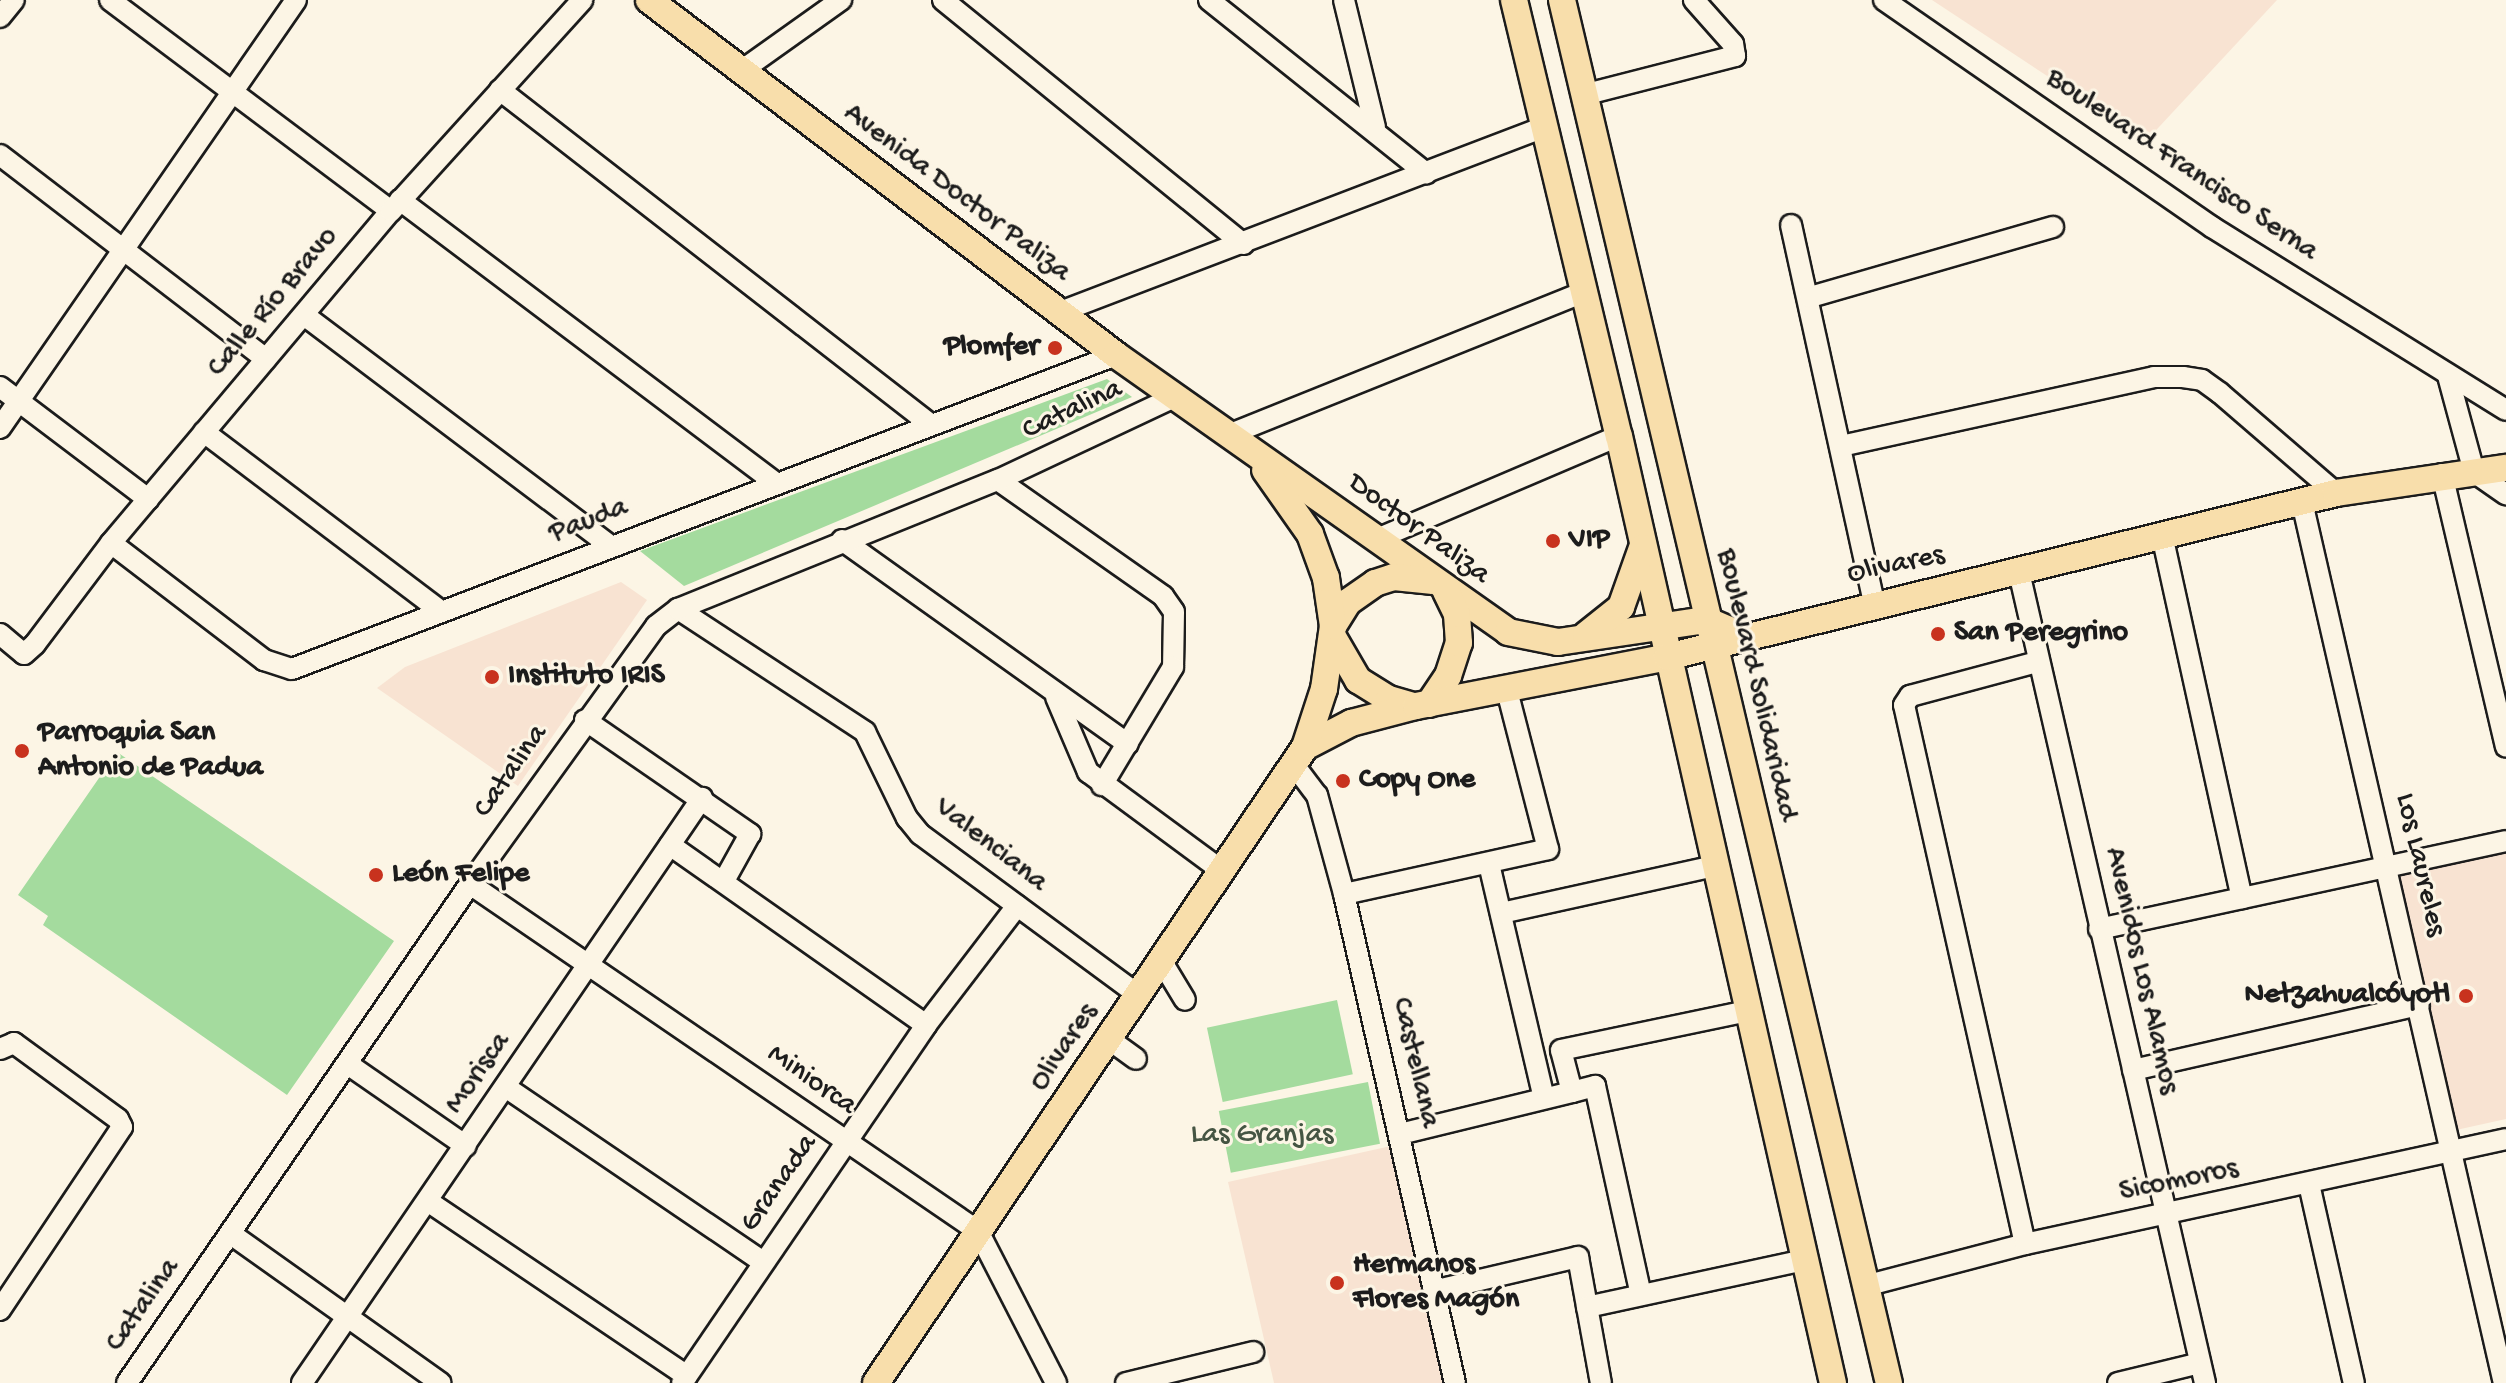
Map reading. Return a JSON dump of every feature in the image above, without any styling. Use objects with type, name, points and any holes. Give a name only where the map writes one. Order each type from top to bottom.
[{"type":"main road","name":"Avenida Doctor Paliza","points":[[649,0],[1116,355],[1237,440]]},
{"type":"main road","points":[[1514,0],[1582,293],[1619,436],[1833,1383]]},
{"type":"main road","name":"Boulevard Solidaridad","points":[[1562,0],[1587,94],[1709,633],[1889,1383]]},
{"type":"main road","name":"Doctor Paliza","points":[[1237,440],[1438,586],[1519,637],[1558,642],[1661,626],[1709,633]]},
{"type":"main road","name":"Olivares","points":[[876,1383],[1140,996],[1299,756],[1333,632],[1326,578],[1310,534],[1237,440]]},
{"type":"main road","name":"Olivares","points":[[1299,756],[1351,723],[1506,687],[1667,657],[1709,633],[1741,635],[1874,602],[2019,572],[2336,493],[2442,474],[2506,468]]},
{"type":"main road","points":[[1583,637],[1621,607],[1642,548]]},
{"type":"main road","points":[[1394,577],[1438,586],[1457,614],[1459,643],[1448,676],[1422,705],[1389,699],[1358,680],[1333,632],[1348,602],[1375,583],[1394,577]]},
{"type":"street","points":[[0,17],[14,0]]},
{"type":"street","points":[[110,0],[232,92],[396,206],[775,483]]},
{"type":"street","points":[[0,428],[296,0]]},
{"type":"street","name":"Calle Río Bravo","points":[[0,634],[24,654],[111,543],[396,206],[582,0]]},
{"type":"street","points":[[741,71],[841,0]]},
{"type":"street","points":[[943,0],[1243,244]]},
{"type":"street","points":[[1209,0],[1375,127],[1426,173]]},
{"type":"street","points":[[1344,0],[1375,127]]},
{"type":"street","points":[[1587,94],[1735,56],[1733,44],[1694,0]]},
{"type":"street","name":"Boulevard Francisco Serna","points":[[1884,0],[2212,227],[2506,410]]},
{"type":"street","points":[[500,90],[930,424]]},
{"type":"street","points":[[1060,312],[1544,127]]},
{"type":"street","points":[[0,155],[124,247],[266,359]]},
{"type":"street","points":[[1791,225],[1810,297],[1874,602]]},
{"type":"street","points":[[1810,297],[2053,227]]},
{"type":"street","points":[[1237,440],[1582,293]]},
{"type":"street","points":[[304,315],[610,546]]},
{"type":"street","name":"Pauda","points":[[111,543],[278,668],[292,669],[1116,355]]},
{"type":"street","points":[[2448,376],[2474,472],[2506,494]]},
{"type":"street","points":[[1841,446],[2154,377],[2183,377],[2202,380],[2220,393],[2336,493]]},
{"type":"street","points":[[0,387],[148,499]]},
{"type":"street","name":"Catalina","points":[[127,1383],[349,1065],[470,884],[585,720],[656,626],[678,609],[842,540],[998,480],[1174,397]]},
{"type":"street","points":[[204,432],[441,611]]},
{"type":"street","points":[[1377,539],[1619,436]]},
{"type":"street","points":[[2442,474],[2501,696],[2506,747]]},
{"type":"street","points":[[998,480],[1163,596],[1174,612],[1176,658],[1102,785]]},
{"type":"street","name":"Los Laureles","points":[[2302,502],[2390,869],[2504,1383]]},
{"type":"street","points":[[2162,535],[2242,898]]},
{"type":"street","points":[[842,540],[1128,744]]},
{"type":"street","name":"Avenidos Los Alamos","points":[[2019,572],[2037,662],[2203,1373]]},
{"type":"street","name":"Valenciana","points":[[678,609],[865,732],[907,818],[920,834],[1140,996]]},
{"type":"street","points":[[2025,1244],[1905,700],[2037,662]]},
{"type":"street","points":[[1344,894],[1548,849],[1506,687]]},
{"type":"street","points":[[1054,693],[1083,764],[1102,785],[1221,870]]},
{"type":"street","points":[[585,720],[750,834],[724,881]]},
{"type":"street","name":"Castellana","points":[[1299,756],[1317,795],[1344,894],[1455,1383]]},
{"type":"street","name":"Morisca","points":[[302,1383],[507,1088],[702,798]]},
{"type":"street","points":[[2099,929],[2390,869],[2506,841]]},
{"type":"street","points":[[670,845],[926,1025]]},
{"type":"street","points":[[1489,864],[1544,1098]]},
{"type":"street","points":[[1501,913],[1715,866]]},
{"type":"street","name":"Miniorca","points":[[470,884],[978,1231],[1056,1383]]},
{"type":"street","name":"Granada","points":[[684,1379],[926,1025],[1017,906]]},
{"type":"street","points":[[1162,962],[1185,1000]]},
{"type":"street","points":[[2133,1070],[2419,1005]]},
{"type":"street","points":[[1572,1092],[1561,1050],[1748,1011]]},
{"type":"street","points":[[1110,1040],[1136,1059]]},
{"type":"street","points":[[0,1049],[14,1043],[118,1119],[122,1127],[0,1310]]},
{"type":"street","points":[[349,1065],[466,1146]]},
{"type":"street","points":[[1400,1134],[1595,1086],[1641,1295]]},
{"type":"street","points":[[507,1088],[762,1261]]},
{"type":"street","name":"Sicomoros","points":[[1865,1286],[2025,1244],[2168,1216],[2506,1139]]},
{"type":"street","points":[[2309,1184],[2354,1383]]},
{"type":"street","points":[[429,1202],[684,1379]]},
{"type":"street","points":[[231,1234],[346,1320],[441,1383]]},
{"type":"street","points":[[1433,1291],[1578,1257],[1601,1383]]},
{"type":"street","points":[[1587,1307],[1805,1260]]},
{"type":"street","points":[[2485,1293],[2506,1289]]},
{"type":"street","points":[[1126,1383],[1253,1352]]},
{"type":"street","points":[[2118,1383],[2203,1373]]},
{"type":"shaded area","points":[[1932,0],[2277,0],[2146,141]]},
{"type":"shaded area","name":"Instituto IRIS","points":[[621,582],[647,600],[518,786],[377,688],[405,667]]},
{"type":"shaded area","name":"Netzahualcóyotl","points":[[2506,850],[2506,1119],[2456,1130],[2398,872]]},
{"type":"shaded area","name":"Hermanos Flores Magón","points":[[1391,1146],[1445,1383],[1274,1383],[1228,1182]]},
{"type":"green space","points":[[1107,379],[1132,397],[684,586],[640,551]]},
{"type":"green space","points":[[117,752],[394,941],[287,1095],[43,925],[48,916],[18,895]]},
{"type":"green space","points":[[1337,1000],[1353,1074],[1223,1102],[1207,1028]]},
{"type":"green space","name":"Las Granjas","points":[[1368,1082],[1380,1144],[1231,1173],[1219,1111]]},
{"type":"place","name":"Plomfer","points":[[1055,348]]},
{"type":"place","name":"VIP","points":[[1553,541]]},
{"type":"place","name":"San Peregrino","points":[[1938,634]]},
{"type":"place","name":"Instituto IRIS","points":[[492,677]]},
{"type":"place","name":"Parroquia San Antonio de Padua","points":[[22,751]]},
{"type":"place","name":"Copy One","points":[[1343,781]]},
{"type":"place","name":"León Felipe","points":[[376,875]]},
{"type":"place","name":"Netzahualcóyotl","points":[[2466,996]]},
{"type":"place","name":"Hermanos Flores Magón","points":[[1337,1283]]}]
